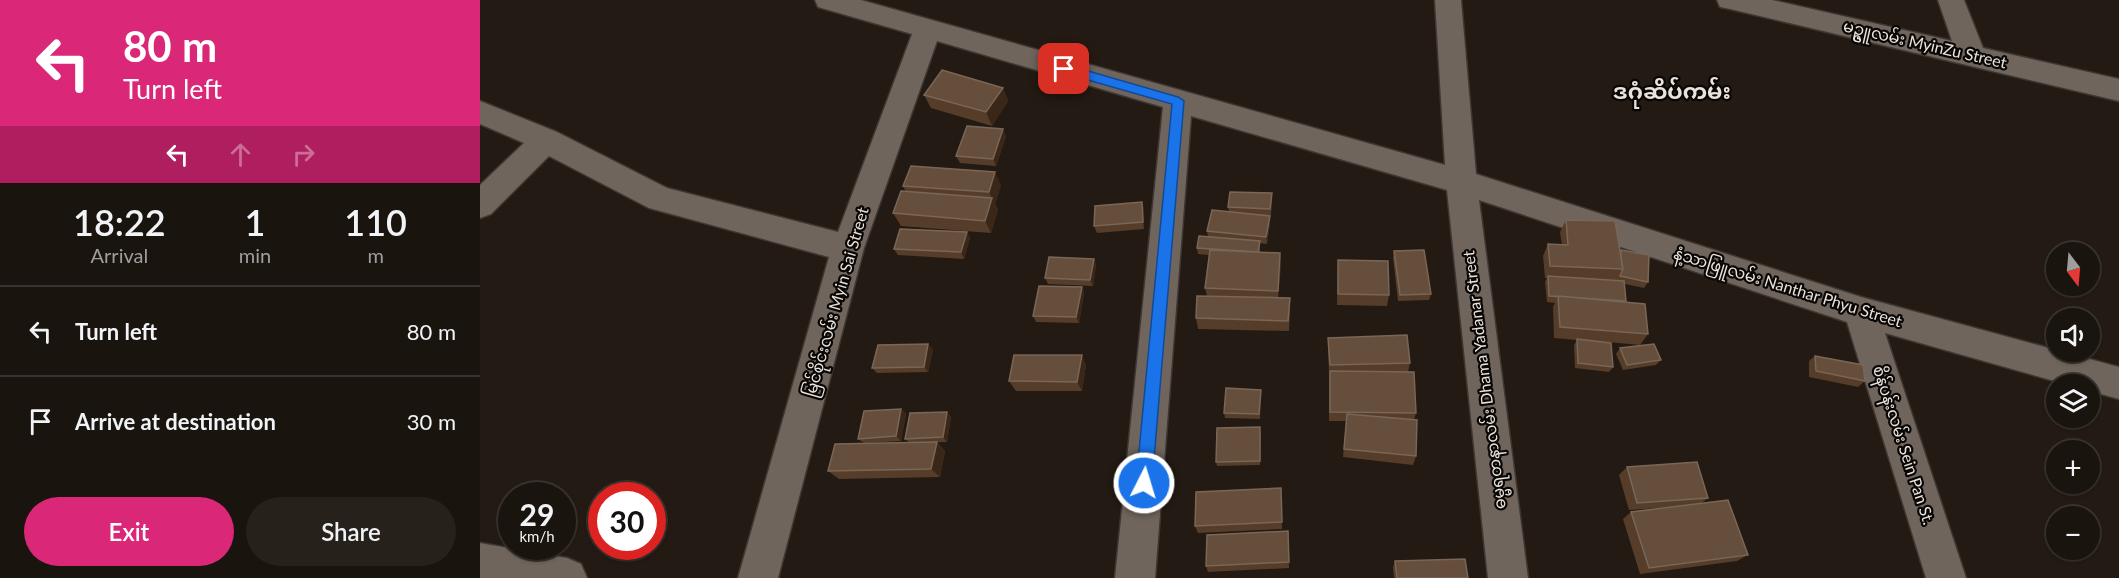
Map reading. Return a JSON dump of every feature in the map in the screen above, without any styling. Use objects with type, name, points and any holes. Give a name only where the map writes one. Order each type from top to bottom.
[{"type":"street","name":"နံ့သာဖြူလမ်း Nanthar Phyu Street","points":[[828,0],[1461,182],[1861,312],[2119,383]]},
{"type":"street","name":"ဓမ္မရတနာလမ်း Dhama Yadanar Street","points":[[1448,0],[1461,182],[1508,578]]},
{"type":"street","name":"မဥ္ဇူလမ်း MyinZu Street","points":[[1730,0],[2119,90]]},
{"type":"street","points":[[1951,0],[1971,54]]},
{"type":"street","name":"မြင်စိုင်းလမ်း Myin Sai Street","points":[[758,578],[848,248],[927,30]]},
{"type":"street","points":[[1135,578],[1178,101]]},
{"type":"street","points":[[480,112],[546,140],[660,199],[848,248]]},
{"type":"street","points":[[480,205],[546,140]]},
{"type":"street","name":"စိန်ပန်းလမ်း Sein Pan St.","points":[[1861,312],[1946,578]]},
{"type":"street","points":[[480,562],[567,578]]},
{"type":"building","points":[[942,70],[1003,88],[986,112],[924,95]]},
{"type":"building","points":[[967,126],[1003,129],[993,159],[956,156]]},
{"type":"building","points":[[911,166],[995,172],[989,192],[903,186]]},
{"type":"building","points":[[901,191],[992,198],[985,221],[893,213]]},
{"type":"building","points":[[1230,192],[1272,193],[1270,209],[1228,207]]},
{"type":"building","points":[[1142,202],[1143,222],[1094,226],[1095,206]]},
{"type":"building","points":[[1212,210],[1270,216],[1266,237],[1207,231]]},
{"type":"building","points":[[1566,220],[1615,221],[1623,269],[1550,266],[1548,244],[1568,245]]},
{"type":"building","points":[[900,229],[967,232],[961,252],[894,249]]},
{"type":"building","points":[[1199,236],[1260,241],[1258,252],[1197,248]]},
{"type":"building","points":[[1210,250],[1280,253],[1278,291],[1205,288]]},
{"type":"building","points":[[1424,250],[1431,294],[1400,295],[1394,251]]},
{"type":"building","points":[[1621,250],[1649,255],[1648,282],[1620,276],[1623,269]]},
{"type":"building","points":[[1049,257],[1094,259],[1090,280],[1045,278]]},
{"type":"building","points":[[1338,260],[1388,261],[1389,295],[1338,294]]},
{"type":"building","points":[[1548,276],[1624,281],[1626,301],[1549,296]]},
{"type":"building","points":[[1039,286],[1082,287],[1076,317],[1033,316]]},
{"type":"building","points":[[1197,296],[1290,298],[1288,321],[1196,318]]},
{"type":"building","points":[[1558,296],[1645,304],[1648,334],[1560,327]]},
{"type":"building","points":[[1407,335],[1410,363],[1330,365],[1328,338]]},
{"type":"building","points":[[1577,339],[1611,343],[1613,367],[1578,363]]},
{"type":"building","points":[[928,344],[924,367],[872,368],[878,345]]},
{"type":"building","points":[[1654,344],[1661,360],[1627,365],[1620,348]]},
{"type":"building","points":[[1014,355],[1082,355],[1077,382],[1009,381]]},
{"type":"building","points":[[1815,356],[1863,365],[1865,381],[1816,371]]},
{"type":"building","points":[[1330,371],[1414,372],[1416,413],[1330,412]]},
{"type":"building","points":[[1226,388],[1261,390],[1259,414],[1224,413]]},
{"type":"building","points":[[901,409],[896,436],[858,439],[864,411]]},
{"type":"building","points":[[947,412],[943,437],[905,439],[910,413]]},
{"type":"building","points":[[1347,414],[1417,420],[1416,456],[1344,449]]},
{"type":"building","points":[[1260,427],[1260,461],[1216,462],[1217,428]]},
{"type":"building","points":[[937,442],[931,469],[828,471],[835,444]]},
{"type":"building","points":[[1697,462],[1708,498],[1637,503],[1627,467]]},
{"type":"building","points":[[1281,488],[1282,522],[1195,526],[1196,492]]},
{"type":"building","points":[[1728,500],[1748,555],[1649,568],[1631,512]]},
{"type":"building","points":[[1288,531],[1289,562],[1206,566],[1207,535]]},
{"type":"building","points":[[1465,559],[1468,578],[1397,578],[1395,561]]},
{"type":"district","name":"ဒဂုံဆိပ်ကမ်း","points":[[1672,91]]},
{"type":"route","points":[[1064,69],[1178,101],[1144,483]]}]
